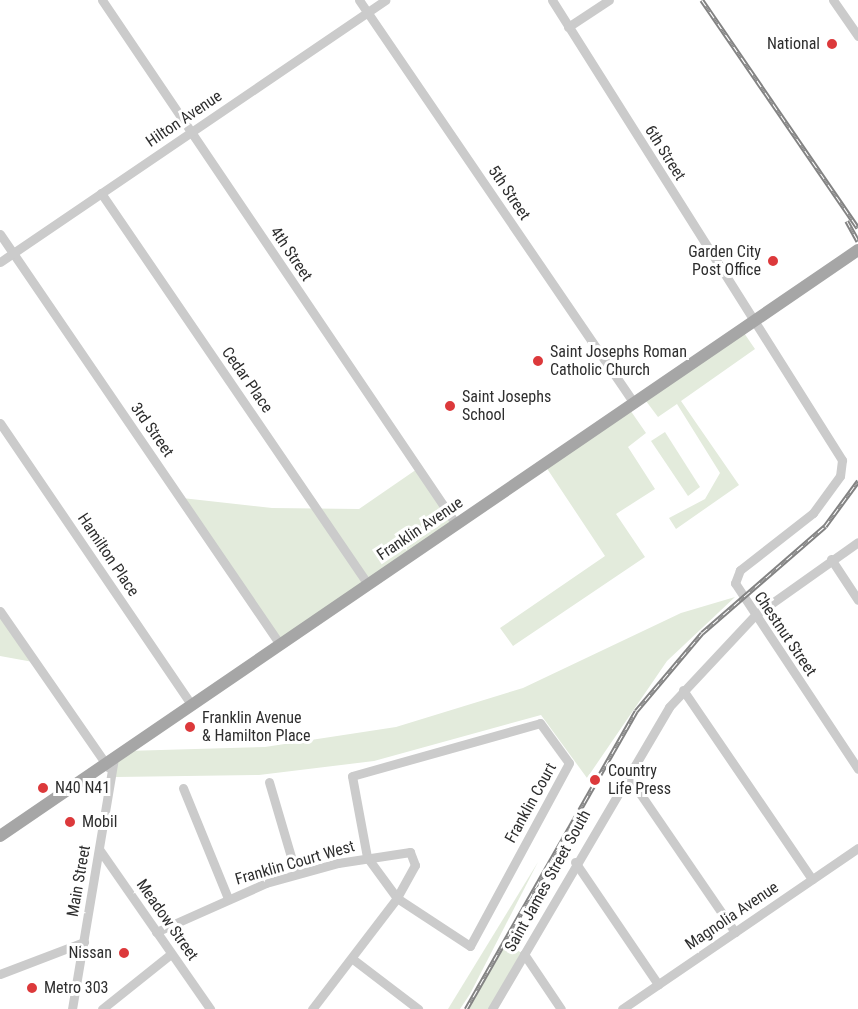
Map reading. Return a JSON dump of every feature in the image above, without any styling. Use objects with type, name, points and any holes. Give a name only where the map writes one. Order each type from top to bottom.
[{"type":"main road","name":"Franklin Avenue","points":[[0,836],[110,765],[191,704],[858,250]]},
{"type":"street","name":"4th Street","points":[[102,0],[456,524]]},
{"type":"street","name":"5th Street","points":[[359,0],[634,403]]},
{"type":"street","name":"Hilton Avenue","points":[[0,262],[385,0]]},
{"type":"street","name":"6th Street","points":[[552,0],[754,321]]},
{"type":"street","points":[[568,27],[609,0]]},
{"type":"street","points":[[833,0],[858,36]]},
{"type":"street","name":"Cedar Place","points":[[101,193],[368,584]]},
{"type":"street","name":"3rd Street","points":[[0,234],[280,644]]},
{"type":"street","name":"Chestnut Street","points":[[754,321],[843,464],[807,519],[738,573],[736,586],[858,769]]},
{"type":"street","name":"Hamilton Place","points":[[0,423],[191,704]]},
{"type":"street","name":"Saint James Street South","points":[[492,1009],[626,773],[683,690],[755,615],[858,542]]},
{"type":"street","points":[[831,559],[858,600]]},
{"type":"street","points":[[0,611],[110,765]]},
{"type":"street","points":[[683,690],[812,879]]},
{"type":"street","name":"Franklin Court","points":[[367,857],[352,776],[540,723],[569,763],[470,946],[397,898]]},
{"type":"street","name":"Main Street","points":[[72,1009],[99,849],[110,765]]},
{"type":"street","points":[[626,773],[735,932]]},
{"type":"street","points":[[269,782],[296,874]]},
{"type":"street","points":[[183,788],[228,898]]},
{"type":"street","name":"Magnolia Avenue","points":[[622,1009],[858,848]]},
{"type":"street","name":"Meadow Street","points":[[99,849],[210,1009]]},
{"type":"street","name":"Franklin Court West","points":[[156,932],[228,898],[296,874],[367,857],[412,854],[415,865],[397,898]]},
{"type":"street","points":[[312,1009],[354,960],[397,898],[367,857]]},
{"type":"street","points":[[575,862],[658,984]]},
{"type":"street","points":[[0,974],[84,942]]},
{"type":"street","points":[[102,1009],[171,954]]},
{"type":"street","points":[[524,954],[561,1009]]},
{"type":"street","points":[[354,960],[418,1009]]},
{"type":"green space","points":[[742,330],[755,349],[681,401],[739,485],[676,529],[669,518],[705,499],[720,473],[677,404],[658,417],[643,397]]},
{"type":"green space","points":[[628,407],[646,433],[628,447],[655,489],[616,514],[645,557],[513,646],[500,628],[605,556],[544,464]]},
{"type":"green space","points":[[665,432],[700,487],[688,496],[651,441]]},
{"type":"green space","points":[[420,467],[459,524],[281,645],[182,498],[272,508],[359,509]]},
{"type":"green space","points":[[735,597],[667,661],[587,778],[541,715],[374,761],[259,775],[116,777],[106,766],[126,751],[265,747],[396,727],[523,688],[681,613]]},
{"type":"green space","points":[[0,613],[33,662],[0,656]]},
{"type":"green space","points":[[538,862],[470,994],[460,1009],[448,1009]]},
{"type":"green space","points":[[505,944],[524,954],[492,1009],[468,1009]]},
{"type":"railway","points":[[702,0],[858,228]]},
{"type":"railway","points":[[847,221],[858,241]]},
{"type":"railway","points":[[466,1009],[636,711],[702,633],[825,526],[858,481]]},
{"type":"place","name":"National","points":[[832,44]]},
{"type":"place","name":"Garden City Post Office","points":[[773,261]]},
{"type":"place","name":"Saint Josephs Roman Catholic Church","points":[[538,361]]},
{"type":"place","name":"Saint Josephs School","points":[[450,406]]},
{"type":"place","name":"Franklin Avenue & Hamilton Place","points":[[190,727]]},
{"type":"place","name":"Country Life Press","points":[[595,780]]},
{"type":"place","name":"N40 N41","points":[[43,788]]},
{"type":"place","name":"Mobil","points":[[70,822]]},
{"type":"place","name":"Nissan","points":[[124,953]]},
{"type":"place","name":"Metro 303","points":[[32,988]]}]
